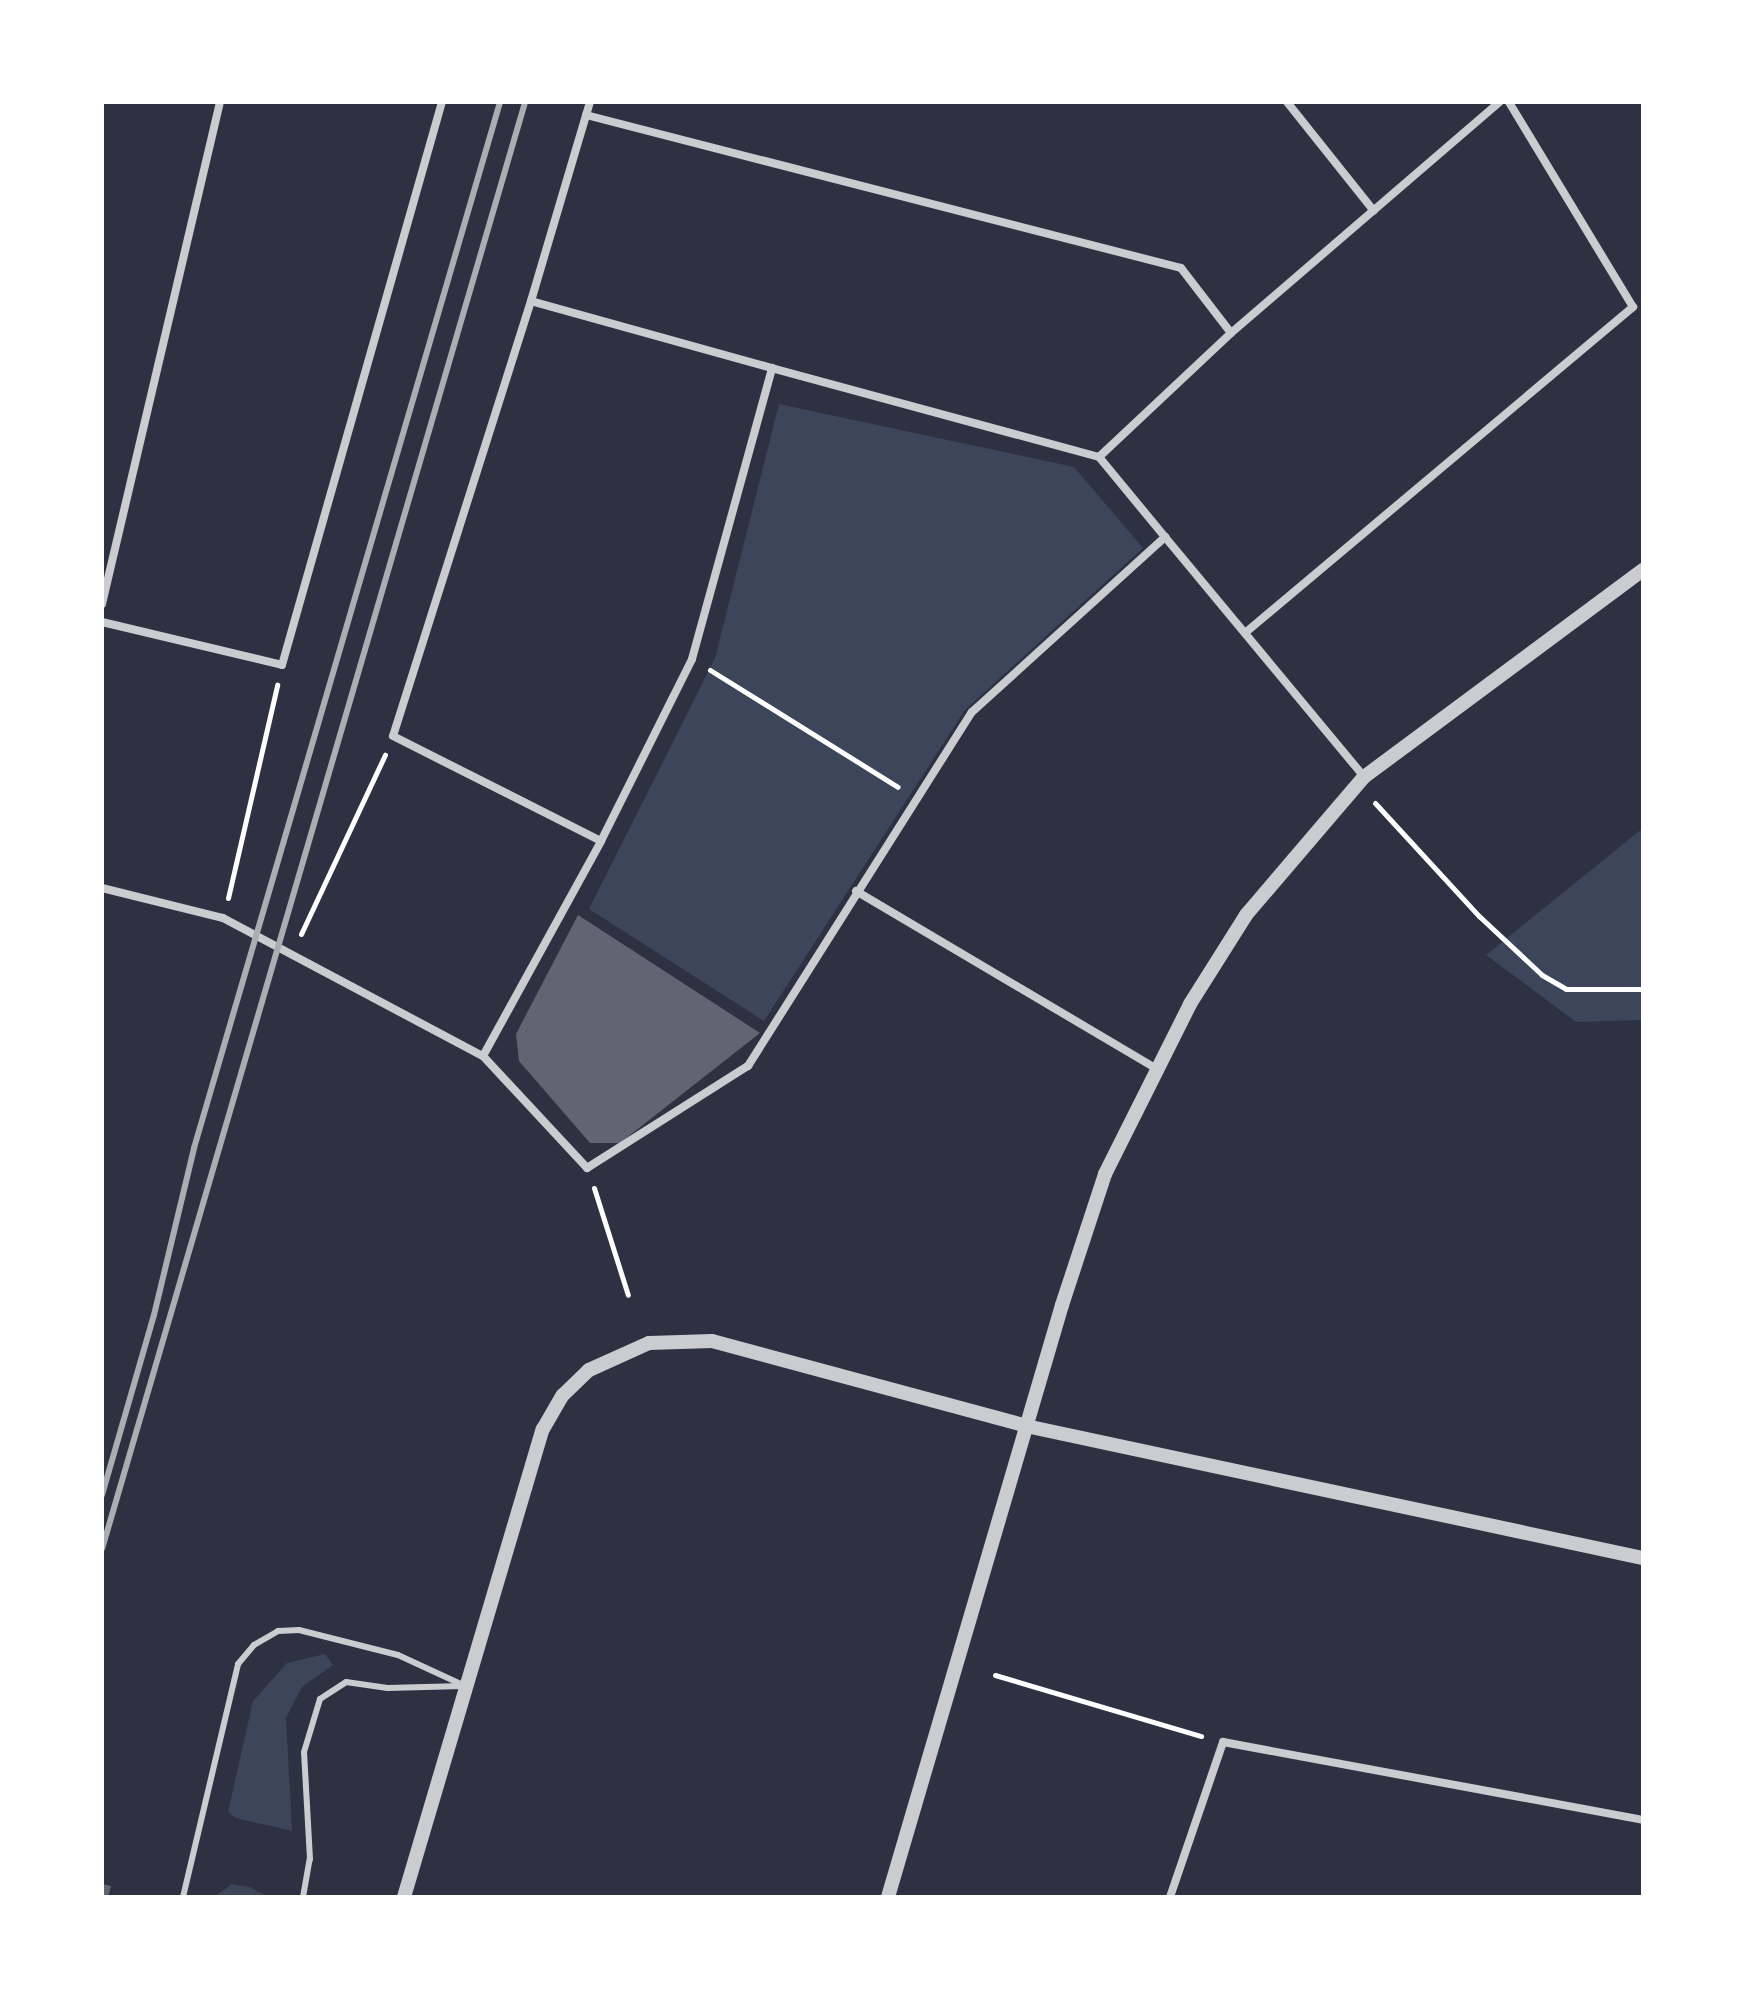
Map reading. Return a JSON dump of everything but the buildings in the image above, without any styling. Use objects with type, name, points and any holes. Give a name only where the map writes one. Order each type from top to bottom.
[{"type":"street","points":[[102,604],[220,102]]},
{"type":"street","points":[[102,622],[282,665],[442,102]]},
{"type":"street","points":[[590,102],[531,301],[393,736],[601,841]]},
{"type":"street","points":[[1287,102],[1374,211]]},
{"type":"street","points":[[1099,457],[1231,333],[1500,102]]},
{"type":"street","points":[[1245,633],[1633,307],[1509,102]]},
{"type":"street","points":[[586,115],[1181,268],[1231,333]]},
{"type":"street","points":[[531,301],[1099,457],[1245,633],[1361,781]]},
{"type":"street","points":[[483,1056],[601,841],[692,659],[772,368]]},
{"type":"street","points":[[102,888],[223,918],[483,1056],[587,1168],[748,1066],[972,712],[1165,537]]},
{"type":"street","points":[[888,1897],[1026,1426],[1105,1174],[1154,1067],[1246,915],[1361,781],[1643,570]]},
{"type":"street","points":[[856,891],[1154,1067]]},
{"type":"street","points":[[404,1897],[543,1429],[572,1387],[589,1370],[618,1354],[649,1343],[712,1341],[1026,1426],[1643,1558]]},
{"type":"street","points":[[1170,1897],[1223,1742],[1643,1820]]},
{"type":"lane","points":[[183,1897],[238,1664],[254,1645],[278,1631],[299,1630],[398,1655],[465,1686]]},
{"type":"lane","points":[[303,1897],[310,1859],[304,1752],[320,1699],[346,1682],[388,1688],[465,1686]]},
{"type":"path","points":[[692,659],[916,799]]},
{"type":"path","points":[[223,918],[282,665]]},
{"type":"path","points":[[292,953],[393,736]]},
{"type":"path","points":[[1361,781],[1479,916],[1542,975],[1566,989],[1643,989]]},
{"type":"path","points":[[587,1168],[628,1295]]},
{"type":"path","points":[[995,1675],[1223,1742]]},
{"type":"shaded area","points":[[779,404],[1074,467],[1143,548],[965,710],[764,1021],[589,909],[715,658]]},
{"type":"shaded area","points":[[1643,828],[1643,1020],[1576,1022],[1486,955]]},
{"type":"shaded area","points":[[325,1654],[333,1665],[302,1687],[286,1718],[292,1831],[236,1818],[228,1812],[253,1701],[287,1663]]},
{"type":"shaded area","points":[[232,1884],[249,1887],[270,1897],[214,1897]]},
{"type":"railway","points":[[102,1495],[154,1315],[194,1148],[500,102]]},
{"type":"railway","points":[[102,1549],[525,102]]}]
